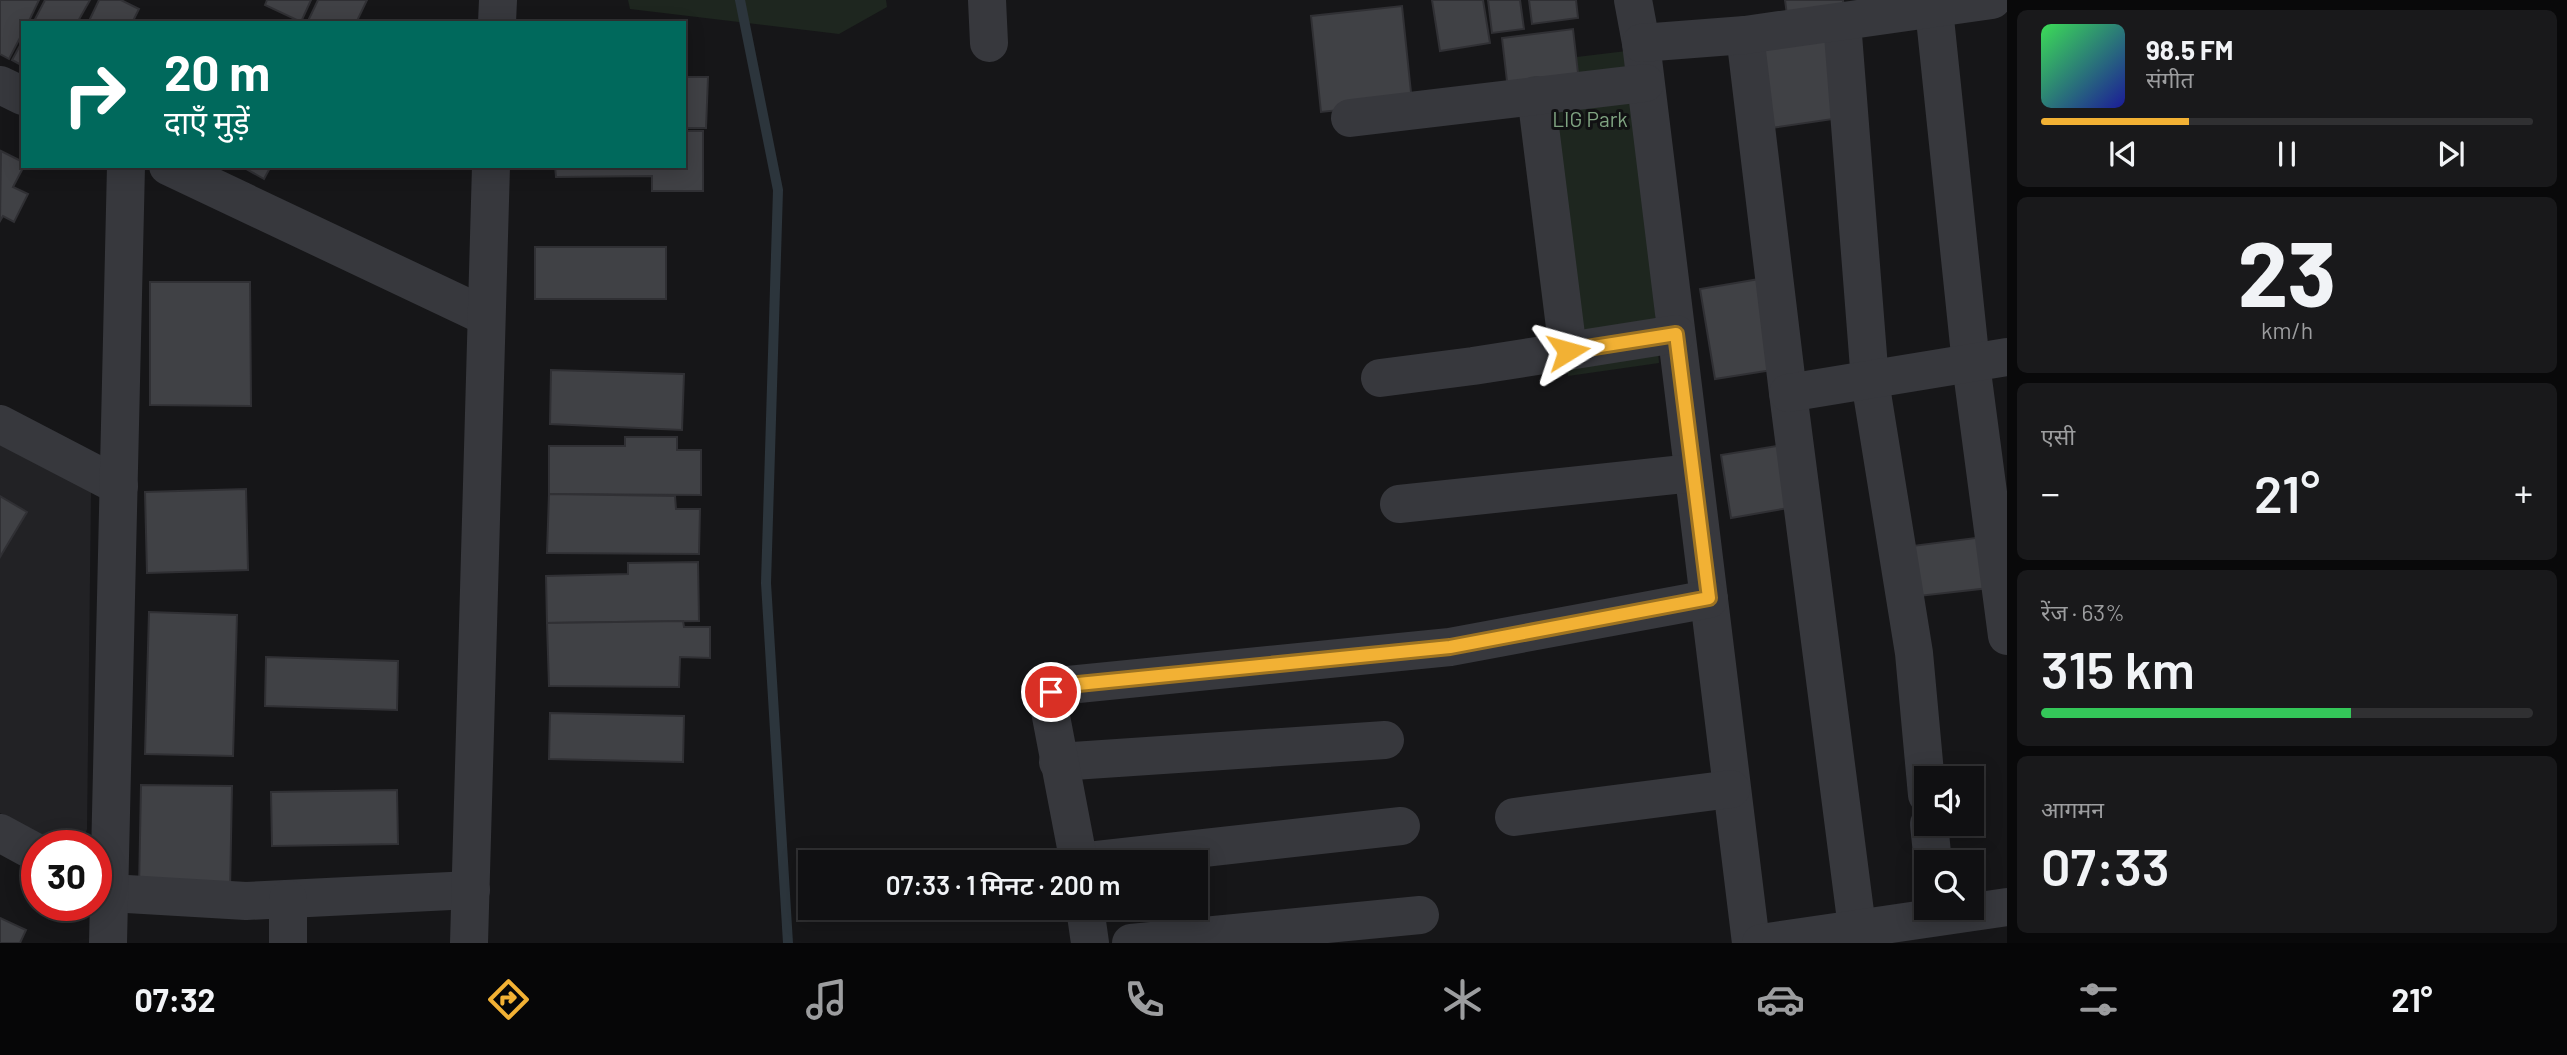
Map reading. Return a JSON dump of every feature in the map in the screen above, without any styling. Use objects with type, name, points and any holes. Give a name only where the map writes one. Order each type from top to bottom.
[{"type":"street","points":[[497,21],[498,0]]},
{"type":"street","points":[[987,0],[989,43]]},
{"type":"street","points":[[1633,0],[1642,43],[1751,943]]},
{"type":"street","points":[[1642,43],[1745,35],[1992,0]]},
{"type":"street","points":[[2006,0],[2007,10]]},
{"type":"street","points":[[1934,9],[1989,360],[2007,636]]},
{"type":"street","points":[[1842,22],[1870,381],[1914,653],[1924,766]]},
{"type":"street","points":[[1745,35],[1788,393],[1859,936]]},
{"type":"street","points":[[1350,118],[1645,83]]},
{"type":"street","points":[[0,85],[21,95]]},
{"type":"street","points":[[1536,95],[1568,351]]},
{"type":"street","points":[[105,830],[119,486],[126,168]]},
{"type":"street","points":[[172,168],[485,317]]},
{"type":"street","points":[[469,943],[491,168]]},
{"type":"street","points":[[1380,378],[1676,334]]},
{"type":"street","points":[[1788,393],[1989,360]]},
{"type":"street","points":[[0,424],[119,486]]},
{"type":"street","points":[[1399,504],[1693,473]]},
{"type":"street","points":[[1076,850],[1049,706],[1051,692],[1058,686],[1450,647],[1709,598]]},
{"type":"street","points":[[1058,762],[1385,740]]},
{"type":"street","points":[[1514,817],[1731,789]]},
{"type":"street","points":[[1192,850],[1401,826]]},
{"type":"street","points":[[0,832],[21,844]]},
{"type":"street","points":[[112,890],[246,901],[471,890]]},
{"type":"street","points":[[288,899],[288,943]]},
{"type":"street","points":[[1760,943],[1859,936],[1939,923],[2007,907]]},
{"type":"street","points":[[1131,943],[1420,915]]},
{"type":"street","points":[[1087,920],[1090,943]]},
{"type":"street","points":[[106,921],[108,943]]},
{"type":"shaded area","points":[[0,443],[91,491],[87,829],[32,830],[0,813]]},
{"type":"green space","points":[[628,0],[886,0],[887,7],[839,34],[630,9]]},
{"type":"green space","name":"LIG Park","points":[[1635,50],[1659,363],[1568,376],[1535,62]]},
{"type":"building","points":[[0,0],[39,0],[29,21],[21,21],[21,36],[9,59],[0,54]]},
{"type":"building","points":[[45,0],[90,0],[78,21],[34,21]]},
{"type":"building","points":[[99,0],[121,0],[139,9],[133,21],[89,21]]},
{"type":"building","points":[[267,0],[311,0],[301,21],[265,5]]},
{"type":"building","points":[[318,0],[367,0],[357,21],[308,21]]},
{"type":"building","points":[[1432,0],[1483,0],[1490,43],[1440,51]]},
{"type":"building","points":[[1488,0],[1520,0],[1524,29],[1492,33]]},
{"type":"building","points":[[1529,0],[1576,0],[1578,18],[1532,24]]},
{"type":"building","points":[[1785,0],[1843,0],[1844,9],[1787,15]]},
{"type":"building","points":[[1402,6],[1412,102],[1321,112],[1311,16]]},
{"type":"building","points":[[1573,29],[1579,82],[1508,90],[1502,38]]},
{"type":"building","points":[[1827,31],[1840,118],[1764,129],[1751,43]]},
{"type":"building","points":[[21,44],[21,65],[12,60]]},
{"type":"building","points":[[686,77],[708,77],[706,128],[686,128]]},
{"type":"building","points":[[686,131],[703,131],[703,191],[652,191],[652,176],[556,177],[555,168],[686,168]]},
{"type":"building","points":[[1,151],[21,161],[23,168],[13,187],[28,194],[14,222],[3,216],[0,221]]},
{"type":"building","points":[[245,168],[270,168],[264,179]]},
{"type":"building","points":[[535,247],[666,247],[666,299],[535,299]]},
{"type":"building","points":[[1771,277],[1785,368],[1715,379],[1700,289]]},
{"type":"building","points":[[150,282],[250,282],[251,406],[150,405]]},
{"type":"building","points":[[551,370],[684,374],[682,430],[550,424]]},
{"type":"building","points":[[625,437],[677,437],[677,450],[701,450],[701,495],[549,494],[549,446],[625,446]]},
{"type":"building","points":[[1789,444],[1800,506],[1731,518],[1721,455]]},
{"type":"building","points":[[246,489],[248,570],[147,573],[145,492]]},
{"type":"building","points":[[549,494],[675,496],[676,509],[700,509],[699,554],[547,553]]},
{"type":"building","points":[[0,496],[27,512],[0,557]]},
{"type":"building","points":[[1983,537],[1989,588],[1910,597],[1904,547]]},
{"type":"building","points":[[698,562],[699,621],[547,623],[546,576],[628,574],[628,563]]},
{"type":"building","points":[[149,612],[237,615],[233,756],[145,754]]},
{"type":"building","points":[[683,621],[684,627],[710,627],[710,658],[680,657],[679,687],[549,686],[547,623]]},
{"type":"building","points":[[266,657],[398,661],[397,710],[265,706]]},
{"type":"building","points":[[550,713],[684,716],[683,762],[549,759]]},
{"type":"building","points":[[141,785],[232,786],[230,892],[139,890]]},
{"type":"building","points":[[397,790],[398,844],[272,846],[271,792]]},
{"type":"building","points":[[0,918],[26,930],[20,943],[0,943]]},
{"type":"waterway","points":[[740,0],[778,190],[766,583],[788,943]]},
{"type":"route","points":[[1051,692],[1058,686],[1450,647],[1709,598],[1676,334],[1568,351]]}]
